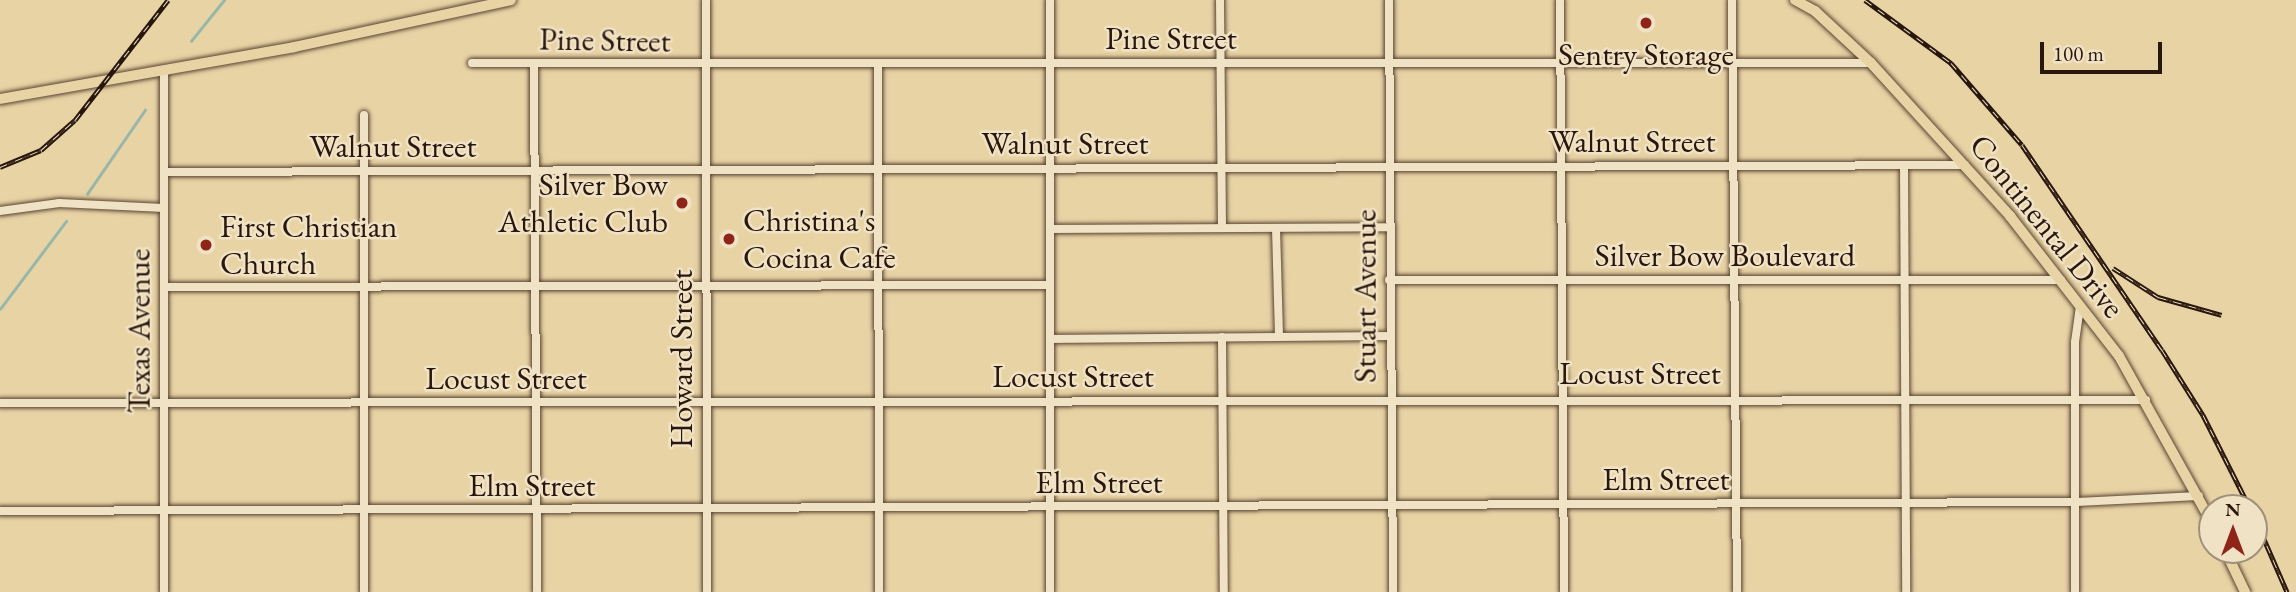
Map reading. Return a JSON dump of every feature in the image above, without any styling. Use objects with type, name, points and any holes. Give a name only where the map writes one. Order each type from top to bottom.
[{"type":"main road","points":[[0,99],[164,71],[511,0]]},
{"type":"main road","name":"Continental Drive","points":[[1795,0],[1815,11],[1871,63],[1965,165],[2061,280],[2146,400],[2198,494]]},
{"type":"main road","points":[[2232,564],[2245,592]]},
{"type":"street","name":"Howard Street","points":[[706,0],[707,592]]},
{"type":"street","points":[[1050,0],[1050,592]]},
{"type":"street","points":[[1220,0],[1222,228]]},
{"type":"street","name":"Stuart Avenue","points":[[1389,0],[1389,399],[1393,592]]},
{"type":"street","points":[[1560,0],[1564,592]]},
{"type":"street","points":[[1732,0],[1737,592]]},
{"type":"street","name":"Pine Street","points":[[472,63],[1871,63]]},
{"type":"street","points":[[534,63],[537,592]]},
{"type":"street","points":[[878,65],[879,592]]},
{"type":"street","name":"Texas Avenue","points":[[164,71],[164,592]]},
{"type":"street","points":[[364,115],[364,592]]},
{"type":"street","points":[[1903,165],[1908,503],[1906,592]]},
{"type":"street","name":"Walnut Street","points":[[165,172],[1965,165]]},
{"type":"street","points":[[0,211],[60,203],[164,208]]},
{"type":"street","points":[[1052,229],[1389,227]]},
{"type":"street","points":[[1276,228],[1279,336]]},
{"type":"street","name":"Silver Bow Boulevard","points":[[1389,280],[2061,280]]},
{"type":"street","points":[[164,288],[1050,285]]},
{"type":"street","points":[[2076,592],[2074,397],[2080,304]]},
{"type":"street","points":[[1050,339],[1389,335]]},
{"type":"street","points":[[1222,337],[1224,592]]},
{"type":"street","name":"Locust Street","points":[[0,403],[363,404],[1906,397],[2146,400]]},
{"type":"street","name":"Elm Street","points":[[0,511],[2076,502],[2198,496]]},
{"type":"waterway","points":[[191,41],[224,0]]},
{"type":"waterway","points":[[87,194],[145,110]]},
{"type":"waterway","points":[[0,309],[66,221]]},
{"type":"railway","points":[[0,167],[41,150],[75,120],[168,0]]},
{"type":"railway","points":[[1865,0],[1951,63],[2022,145],[2162,350],[2203,415],[2243,494]]},
{"type":"railway","points":[[2113,268],[2158,297],[2222,315]]},
{"type":"railway","points":[[2268,548],[2287,592]]},
{"type":"place","name":"Sentry Storage","points":[[1646,23]]},
{"type":"place","name":"Silver Bow Athletic Club","points":[[682,203]]},
{"type":"place","name":"Christina's Cocina Cafe","points":[[729,239]]},
{"type":"place","name":"First Christian Church","points":[[206,245]]}]
